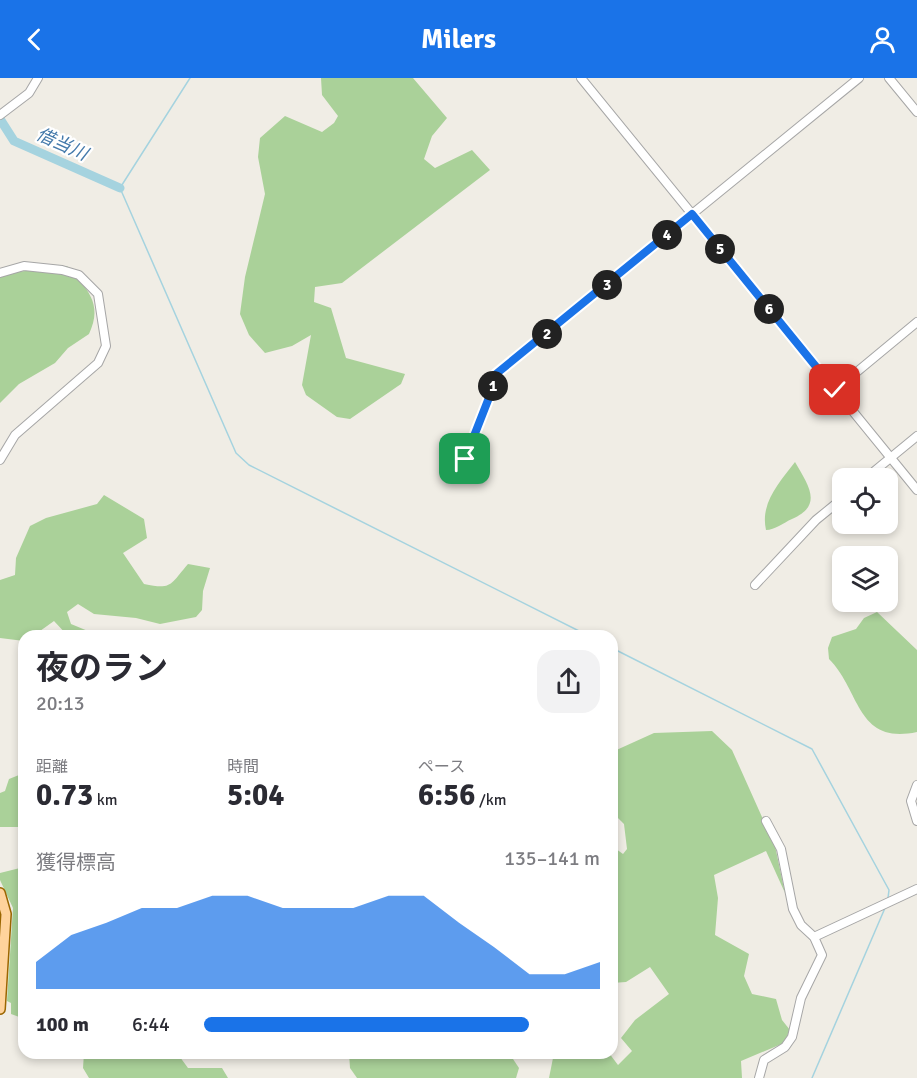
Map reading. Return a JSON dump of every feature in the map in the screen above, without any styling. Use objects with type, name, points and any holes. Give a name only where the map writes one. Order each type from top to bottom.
[{"type":"main road","points":[[0,893],[6,914],[0,1009]]},
{"type":"street","points":[[0,115],[29,93],[38,78]]},
{"type":"street","points":[[581,78],[917,490]]},
{"type":"street","points":[[465,459],[496,374],[859,78]]},
{"type":"street","points":[[889,78],[917,112]]},
{"type":"street","points":[[0,273],[24,266],[62,270],[79,275],[98,294],[106,346],[98,363],[15,435],[0,460]]},
{"type":"street","points":[[835,390],[917,322]]},
{"type":"street","points":[[878,468],[917,436]]},
{"type":"street","points":[[754,585],[816,520],[832,507]]},
{"type":"street","points":[[917,785],[911,801],[917,821]]},
{"type":"street","points":[[759,1078],[764,1060],[785,1047],[792,1037],[801,998],[822,955],[814,937],[801,925],[793,909],[781,849],[766,821]]},
{"type":"street","points":[[814,937],[917,888]]},
{"type":"green space","points":[[321,78],[413,78],[447,118],[432,136],[424,159],[435,168],[472,150],[490,170],[342,283],[315,287],[314,302],[331,308],[346,358],[405,374],[401,384],[350,419],[337,417],[306,395],[302,385],[311,335],[292,346],[265,353],[249,335],[240,314],[245,277],[265,194],[258,157],[260,138],[285,116],[322,132],[334,123],[338,116],[322,95]]},
{"type":"green space","points":[[67,266],[86,289],[94,305],[95,313],[89,334],[68,348],[55,363],[19,384],[0,403],[0,274]]},
{"type":"green space","points":[[795,462],[808,486],[810,501],[808,507],[776,528],[766,530],[768,502]]},
{"type":"green space","points":[[104,495],[144,519],[147,538],[123,553],[144,584],[165,586],[170,584],[188,564],[210,568],[203,591],[202,610],[196,617],[160,624],[136,618],[94,614],[78,604],[67,612],[71,624],[86,630],[62,630],[54,621],[41,630],[18,630],[18,640],[0,638],[0,580],[15,575],[16,558],[30,526],[46,518],[97,504]]},
{"type":"green space","points":[[877,612],[917,650],[917,732],[897,734],[882,731],[871,723],[829,659],[828,648],[832,637],[856,629],[864,618]]},
{"type":"green space","points":[[712,731],[732,750],[775,846],[785,893],[766,851],[714,875],[718,898],[715,935],[749,954],[744,976],[752,994],[776,999],[782,1020],[790,1030],[784,1043],[741,1061],[742,1078],[549,1078],[553,1059],[614,1059],[618,1065],[632,1051],[621,1038],[635,1020],[669,994],[650,967],[626,982],[618,983],[618,850],[623,854],[627,849],[624,824],[618,818],[618,749],[654,733]]},
{"type":"green space","points":[[18,775],[18,827],[0,827],[0,793],[5,791],[9,779]]},
{"type":"green space","points":[[18,868],[18,1017],[11,1014],[11,1003],[7,1001],[13,908],[0,880],[0,873]]},
{"type":"green space","points":[[84,1059],[181,1059],[188,1068],[222,1068],[228,1078],[89,1078],[83,1068]]},
{"type":"green space","points":[[349,1059],[513,1059],[519,1068],[516,1078],[357,1078],[350,1068]]},
{"type":"waterway","points":[[190,78],[120,188],[236,453],[249,465],[577,630]]},
{"type":"waterway","name":"借当川","points":[[0,119],[14,141],[120,188]]},
{"type":"waterway","points":[[618,651],[812,749],[889,890],[888,898]]},
{"type":"waterway","points":[[812,1078],[885,908]]},
{"type":"route","points":[[465,459],[496,374],[692,214],[835,390]]}]
